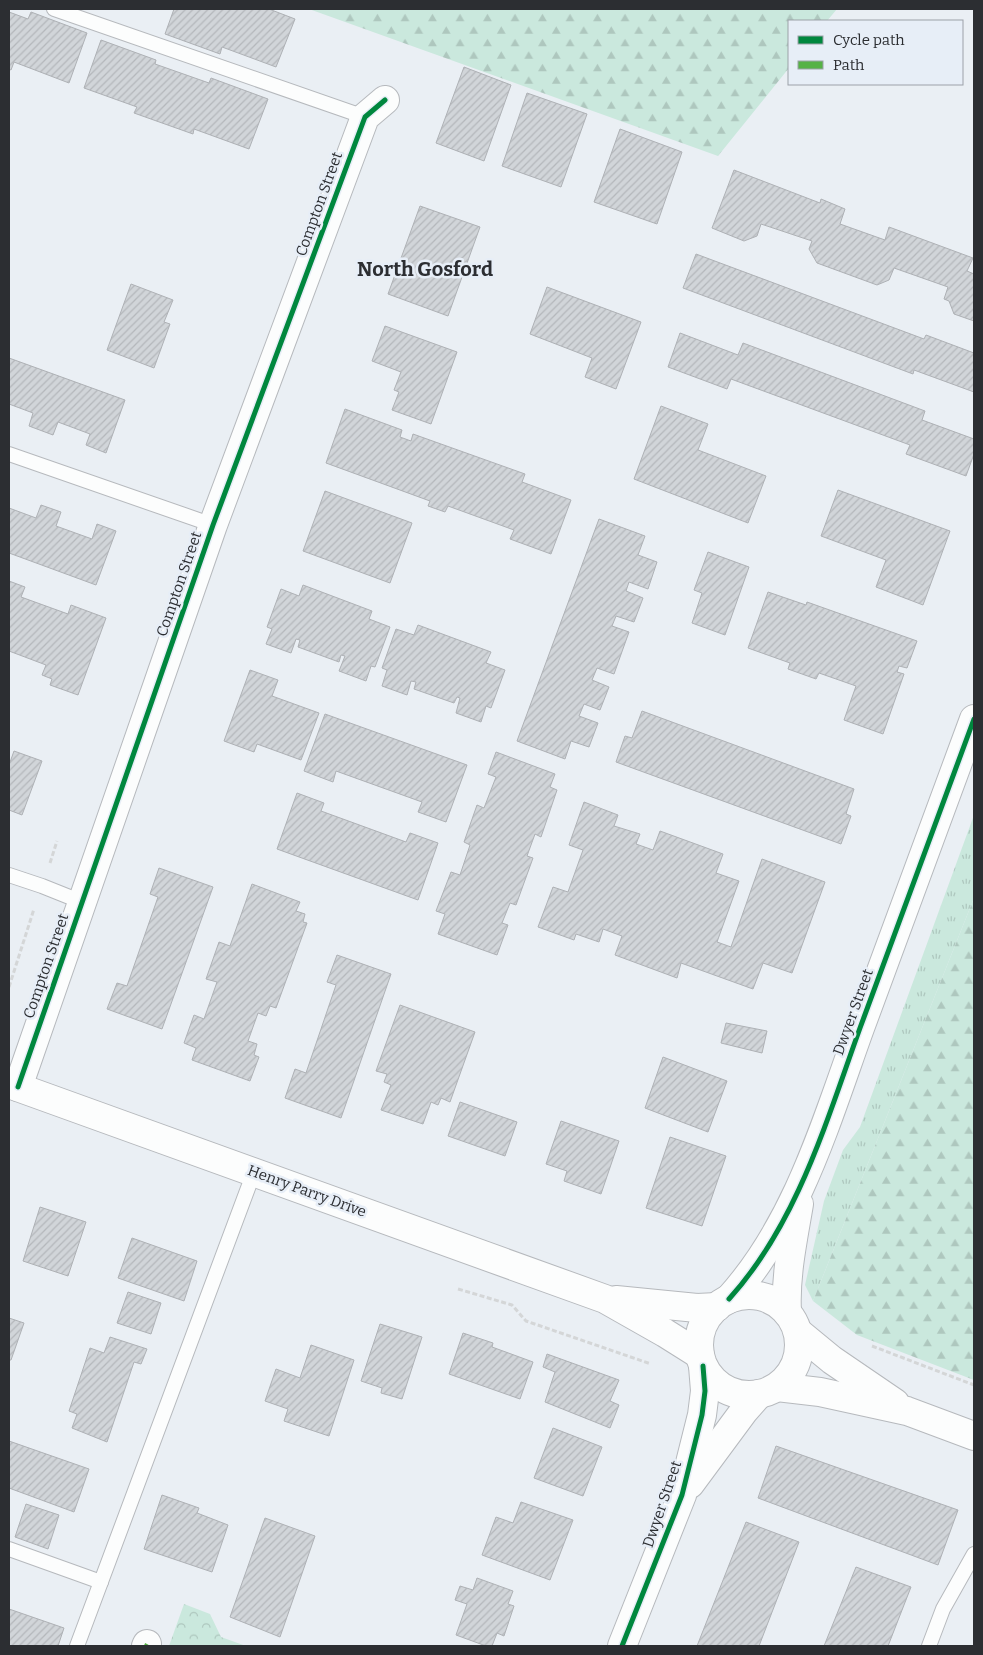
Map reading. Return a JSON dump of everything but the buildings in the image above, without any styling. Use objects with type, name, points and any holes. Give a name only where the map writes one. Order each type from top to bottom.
[{"type":"street","name":"Compton Street","points":[[13,1086],[82,902],[213,525],[375,109]]},
{"type":"street","name":"Dwyer Street","points":[[723,1303],[746,1280],[761,1259],[802,1185],[974,719]]},
{"type":"street","name":"Henry Parry Drive","points":[[13,1086],[605,1299],[665,1333],[702,1360]]},
{"type":"street","name":"Dwyer Street","points":[[793,1322],[786,1290],[802,1185]]},
{"type":"street","points":[[907,1411],[832,1360],[793,1322],[778,1304],[767,1298],[754,1295],[742,1296],[723,1303],[708,1317],[702,1329],[699,1342],[702,1360],[713,1380],[726,1390],[742,1395],[768,1391],[820,1392],[907,1411],[974,1436]]},
{"type":"street","name":"Henry Parry Drive","points":[[605,1299],[697,1308],[723,1303]]},
{"type":"street","points":[[768,1391],[789,1376],[796,1363],[799,1347],[793,1322]]},
{"type":"street","name":"Dwyer Street","points":[[622,1646],[682,1495],[702,1415],[705,1391],[702,1360]]},
{"type":"street","name":"Dwyer Street","points":[[682,1495],[735,1422],[768,1391]]},
{"type":"lane","points":[[54,9],[375,109]]},
{"type":"lane","points":[[9,454],[213,525]]},
{"type":"lane","points":[[9,875],[82,902]]},
{"type":"lane","points":[[77,1646],[254,1172]]},
{"type":"lane","points":[[9,1549],[101,1582]]},
{"type":"lane","points":[[929,1646],[943,1609],[974,1554]]},
{"type":"path","points":[[9,987],[57,841]]},
{"type":"path","points":[[458,1289],[512,1305],[526,1320],[653,1365]]},
{"type":"path","points":[[867,1344],[974,1386]]},
{"type":"green space","points":[[309,9],[837,9],[828,20],[788,20],[788,69],[718,156]]},
{"type":"green space","points":[[974,815],[974,898],[813,1301],[805,1285],[824,1201],[843,1150],[860,1127]]},
{"type":"green space","points":[[974,898],[974,1380],[857,1335],[813,1301]]},
{"type":"green space","points":[[184,1604],[210,1614],[221,1637],[246,1646],[169,1646]]},
{"type":"cycle path","points":[[18,1087],[213,525],[365,117],[385,100]]},
{"type":"cycle path","points":[[729,1299],[753,1270],[773,1238],[807,1171],[822,1135],[974,719]]},
{"type":"cycle path","points":[[622,1646],[682,1495],[702,1415],[705,1391],[703,1366]]},
{"type":"district","name":"North Gosford","points":[[425,269]]}]
